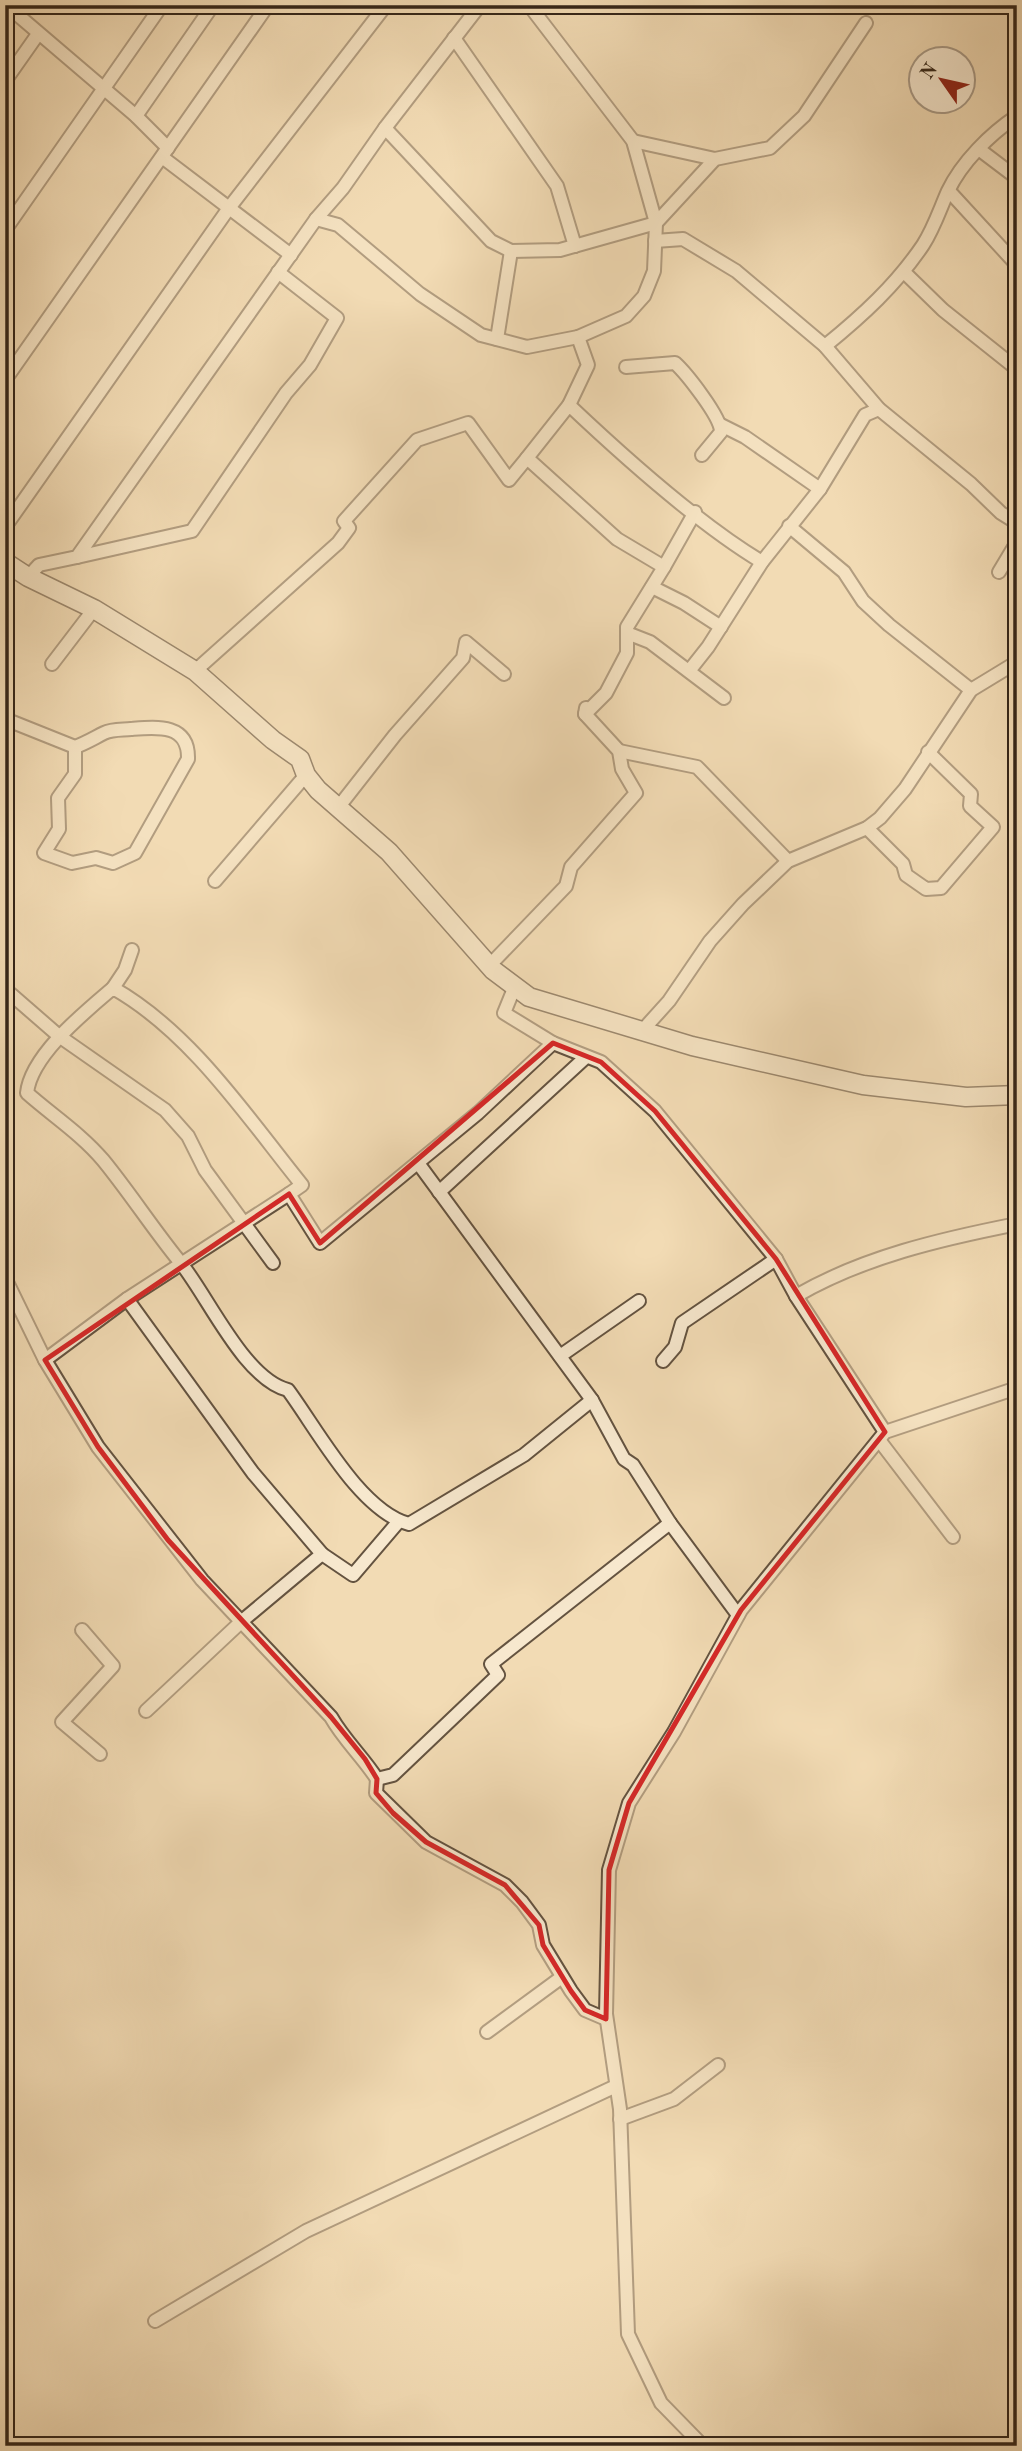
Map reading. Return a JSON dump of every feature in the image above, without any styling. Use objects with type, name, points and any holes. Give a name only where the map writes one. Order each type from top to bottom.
[{"type":"street","points":[[6,5],[102,90],[136,116],[165,152],[229,208],[290,255]]},
{"type":"street","points":[[5,230],[162,5]]},
{"type":"street","points":[[136,116],[213,5]]},
{"type":"street","points":[[5,380],[268,5]]},
{"type":"street","points":[[5,527],[229,208],[386,5]]},
{"type":"street","points":[[76,557],[316,219],[343,188],[385,128],[481,5]]},
{"type":"street","points":[[316,219],[338,225],[421,294],[481,335],[527,346],[578,337],[626,316],[644,296],[654,271],[656,223],[633,141],[529,5]]},
{"type":"street","points":[[633,141],[715,159],[770,148],[804,116],[866,23]]},
{"type":"street","points":[[5,81],[38,33]]},
{"type":"street","points":[[454,38],[557,186],[575,246]]},
{"type":"street","points":[[825,346],[860,318],[904,272],[923,244],[961,170],[1001,126],[1017,116]]},
{"type":"street","points":[[385,128],[491,241],[511,251],[530,253],[575,246],[656,223],[715,159]]},
{"type":"street","points":[[980,150],[1017,178]]},
{"type":"street","points":[[948,191],[1017,265]]},
{"type":"street","points":[[655,240],[683,239],[736,271],[825,346],[879,409],[971,484],[1001,513],[1017,523]]},
{"type":"street","points":[[497,339],[511,251]]},
{"type":"street","points":[[28,577],[39,565],[192,531],[286,393],[310,365],[337,318],[278,272]]},
{"type":"street","points":[[904,272],[943,310],[1017,369]]},
{"type":"street","points":[[195,671],[338,543],[349,528],[344,521],[416,440],[468,424],[509,480],[569,404],[588,365],[578,337]]},
{"type":"street","points":[[626,367],[675,363],[688,374],[690,383],[721,425],[744,437],[820,489]]},
{"type":"street","points":[[569,404],[605,439],[740,549],[762,562]]},
{"type":"street","points":[[689,671],[721,627],[762,562],[820,489],[864,415],[879,409]]},
{"type":"street","points":[[702,455],[721,432],[721,425]]},
{"type":"street","points":[[527,457],[617,539],[664,568]]},
{"type":"street","points":[[489,966],[566,886],[571,867],[636,793],[622,769],[619,751],[586,710],[606,693],[612,683],[627,653],[627,626],[695,512]]},
{"type":"street","points":[[789,526],[844,572],[863,601],[889,625],[971,690]]},
{"type":"street","points":[[999,572],[1017,542]]},
{"type":"street","points":[[5,562],[28,577],[94,609],[195,671],[273,740],[300,759],[306,775],[337,809],[389,852],[489,966],[529,997],[692,1046],[863,1085],[967,1097],[1017,1095]]},
{"type":"street","points":[[652,587],[721,627]]},
{"type":"street","points":[[52,664],[94,609]]},
{"type":"street","points":[[627,634],[650,642],[724,698]]},
{"type":"street","points":[[337,809],[395,735],[463,658],[466,642],[504,674]]},
{"type":"street","points":[[642,1031],[669,1001],[710,941],[788,861],[867,828],[880,818],[905,789],[971,690],[1017,662]]},
{"type":"street","points":[[5,719],[75,747],[106,732],[165,726],[180,736],[188,748],[188,758],[135,853],[113,863],[96,858],[72,863],[44,853],[59,829],[58,798],[75,774],[75,747]]},
{"type":"street","points":[[619,751],[697,766],[788,861]]},
{"type":"street","points":[[867,828],[903,864],[906,875],[926,889],[941,888],[962,866],[993,827],[970,806],[971,794],[928,752]]},
{"type":"street","points":[[215,881],[306,775]]},
{"type":"street","points":[[132,950],[125,970],[113,988],[59,1035],[28,1083],[27,1093],[89,1145],[128,1192],[162,1243],[181,1263],[214,1316],[245,1356],[276,1387],[288,1390],[334,1457],[375,1504],[399,1521],[409,1524],[524,1455],[592,1400]]},
{"type":"street","points":[[515,986],[504,1013],[553,1044],[601,1062],[655,1111],[776,1259],[882,1436],[953,1537]]},
{"type":"street","points":[[45,1360],[127,1299],[302,1185],[242,1107],[165,1026],[113,988]]},
{"type":"street","points":[[5,989],[59,1035],[165,1110],[188,1136],[205,1170],[273,1263]]},
{"type":"street","points":[[289,1195],[320,1243],[418,1163],[553,1044]]},
{"type":"street","points":[[439,1192],[586,1057]]},
{"type":"street","points":[[418,1163],[592,1400],[624,1459],[633,1465],[670,1523],[738,1615]]},
{"type":"street","points":[[796,1296],[877,1259],[962,1235],[1017,1224]]},
{"type":"street","points":[[663,1361],[675,1347],[682,1323],[776,1259]]},
{"type":"street","points":[[5,1278],[45,1360],[112,1466],[177,1550],[331,1717],[340,1733],[365,1759],[377,1779],[376,1793],[426,1842],[505,1885],[539,1925],[543,1945],[585,2010],[606,2019]]},
{"type":"street","points":[[127,1299],[253,1473],[322,1555],[353,1575],[399,1521]]},
{"type":"street","points":[[560,1356],[639,1301]]},
{"type":"street","points":[[703,2446],[661,2403],[628,2334],[620,2119],[606,2019],[609,1870],[629,1803],[674,1732],[738,1615],[882,1436],[1017,1388]]},
{"type":"street","points":[[377,1779],[393,1775],[475,1699],[498,1675],[491,1664],[670,1523]]},
{"type":"street","points":[[146,1712],[242,1621],[322,1555]]},
{"type":"street","points":[[82,1630],[113,1666],[62,1722],[100,1754]]},
{"type":"street","points":[[487,2032],[562,1977]]},
{"type":"street","points":[[620,2119],[674,2099],[718,2065]]},
{"type":"street","points":[[155,2321],[306,2231],[616,2086]]},
{"type":"highlighted area","points":[[553,1043],[601,1062],[655,1111],[776,1259],[885,1432],[741,1610],[629,1803],[609,1870],[606,2019],[585,2010],[543,1945],[539,1925],[505,1885],[426,1842],[393,1813],[376,1793],[377,1779],[365,1759],[331,1717],[168,1540],[98,1447],[45,1360],[289,1194],[320,1243]]}]
